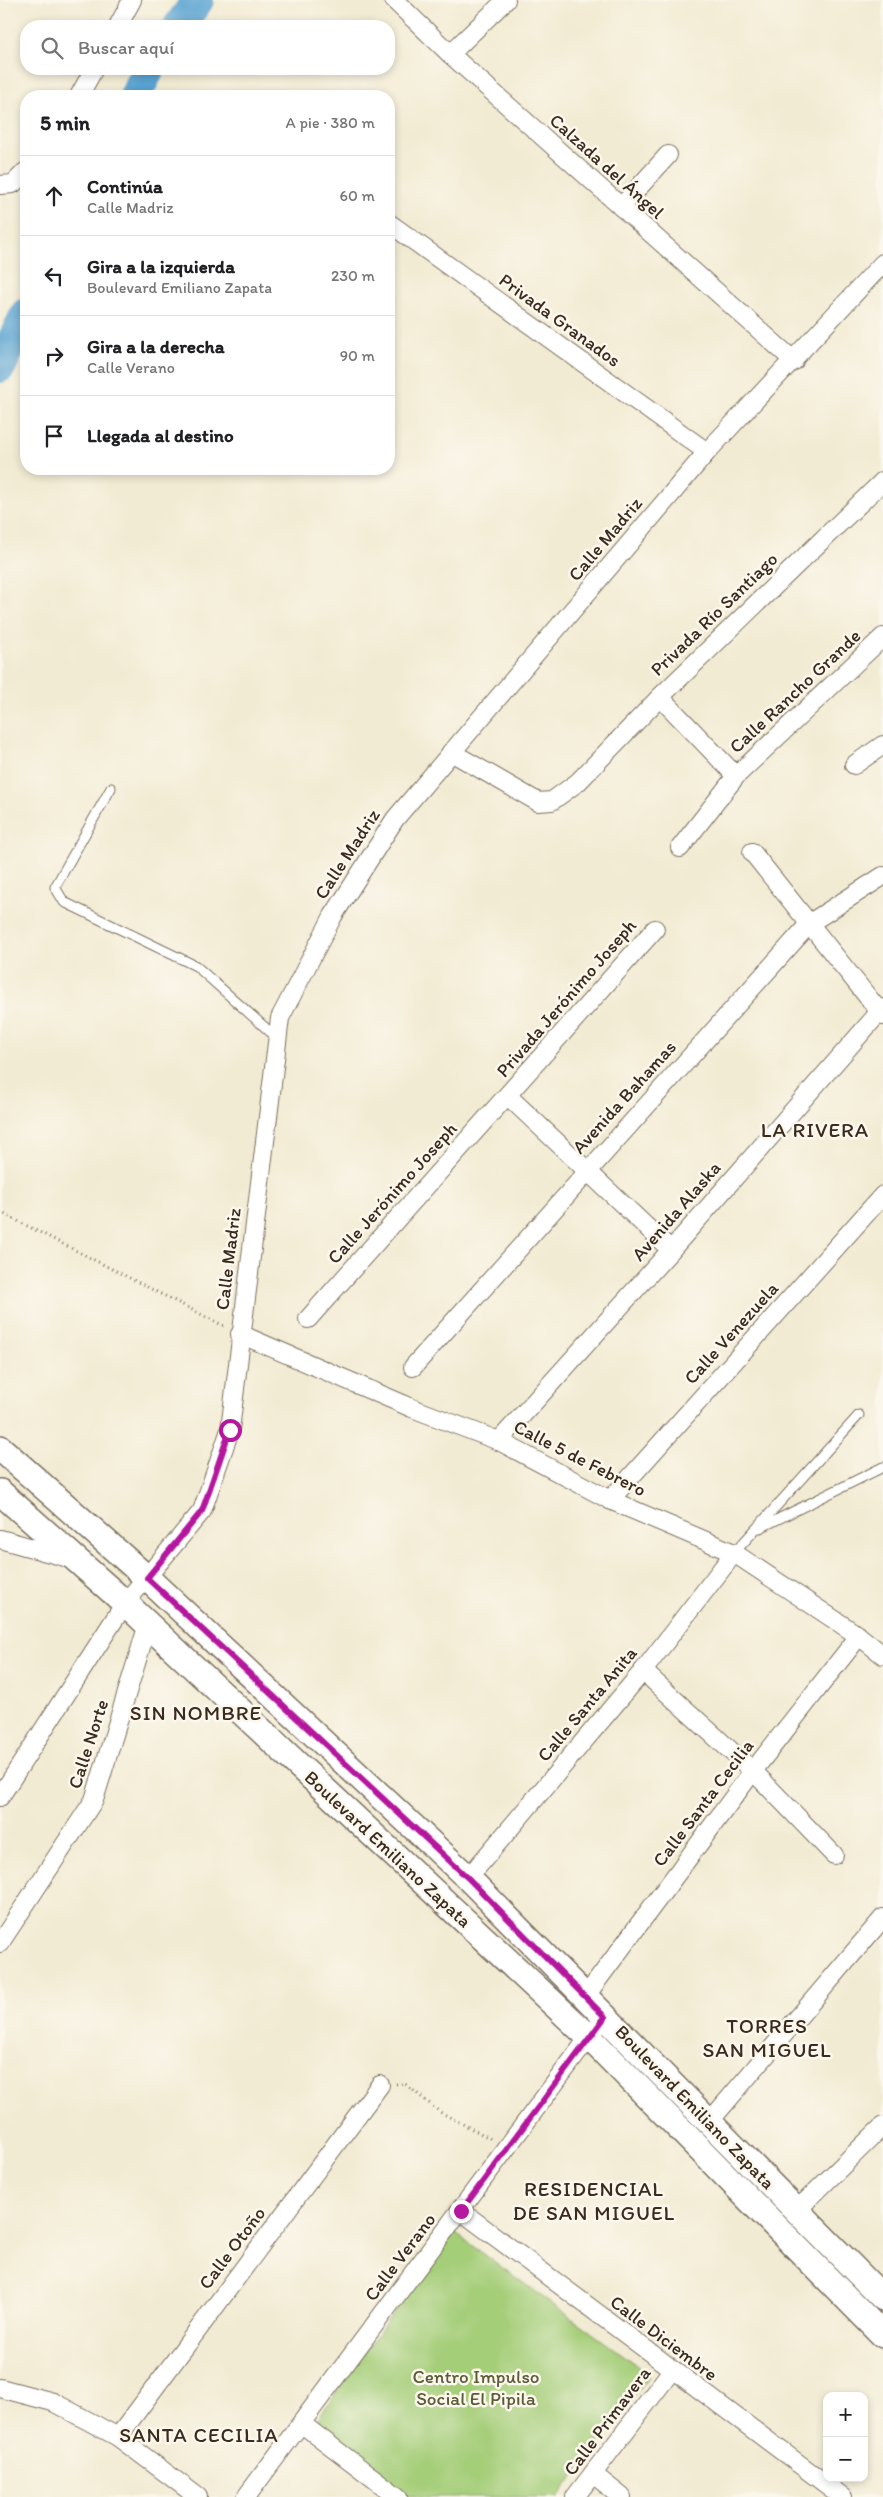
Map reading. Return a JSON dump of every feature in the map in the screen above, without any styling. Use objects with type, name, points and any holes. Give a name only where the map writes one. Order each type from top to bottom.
[{"type":"street","points":[[121,20],[132,0]]},
{"type":"street","name":"Calzada del Ángel","points":[[394,0],[450,54],[794,361]]},
{"type":"street","points":[[450,54],[506,0]]},
{"type":"street","points":[[82,90],[91,75]]},
{"type":"street","points":[[621,207],[668,155]]},
{"type":"street","points":[[0,184],[13,184],[20,177]]},
{"type":"street","name":"Privada Granados","points":[[395,227],[707,452]]},
{"type":"street","name":"Calle Madriz","points":[[0,1798],[125,1603],[202,1511],[230,1430],[240,1334],[280,1018],[333,916],[395,818],[707,452],[794,361],[883,263]]},
{"type":"street","name":"Privada Río Santiago","points":[[451,752],[538,802],[552,801],[578,782],[660,696],[883,480]]},
{"type":"street","name":"Calle Rancho Grande","points":[[680,848],[736,776],[883,637]]},
{"type":"street","points":[[660,696],[736,776]]},
{"type":"street","points":[[854,765],[883,745]]},
{"type":"street","points":[[752,852],[882,1012]]},
{"type":"street","name":"Avenida Bahamas","points":[[413,1367],[810,922],[883,876]]},
{"type":"street","name":"Privada Jerónimo Joseph","points":[[508,1096],[655,929]]},
{"type":"street","name":"Avenida Alaska","points":[[499,1441],[882,1012]]},
{"type":"street","points":[[508,1096],[671,1250]]},
{"type":"street","name":"Calle Jerónimo Joseph","points":[[308,1319],[508,1096]]},
{"type":"street","name":"Calle Venezuela","points":[[610,1500],[883,1195]]},
{"type":"street","name":"Calle 5 de Febrero","points":[[240,1334],[412,1408],[499,1441],[610,1500],[734,1553],[859,1636],[883,1655]]},
{"type":"street","name":"Boulevard Emiliano Zapata","points":[[0,1448],[147,1578],[468,1878],[883,2298]]},
{"type":"street","name":"Boulevard Emiliano Zapata","points":[[0,1492],[148,1624],[588,2037],[883,2335]]},
{"type":"street","name":"Boulevard Emiliano Zapata","points":[[1,1541],[77,1561]]},
{"type":"street","name":"Calle Santa Anita","points":[[468,1878],[643,1671],[734,1553]]},
{"type":"street","name":"Calle Norte","points":[[0,1943],[94,1800],[148,1624]]},
{"type":"street","name":"Calle Santa Cecilia","points":[[585,1997],[753,1771],[859,1636]]},
{"type":"street","points":[[643,1671],[753,1771],[834,1856]]},
{"type":"street","points":[[710,2121],[883,1918]]},
{"type":"street","name":"Calle Verano","points":[[246,2497],[461,2211],[588,2037],[605,2017]]},
{"type":"street","name":"Calle Otoño","points":[[118,2437],[380,2085]]},
{"type":"street","points":[[796,2211],[883,2126]]},
{"type":"street","name":"Calle Diciembre","points":[[461,2211],[843,2497]]},
{"type":"street","name":"Calle Primavera","points":[[575,2497],[672,2370]]},
{"type":"street","points":[[0,2388],[53,2402],[118,2437],[198,2497]]},
{"type":"street","points":[[302,2424],[398,2497]]},
{"type":"street","points":[[593,2474],[622,2497]]},
{"type":"lane","points":[[111,788],[54,887],[64,902],[196,966],[277,1039]]},
{"type":"lane","points":[[734,1553],[859,1415]]},
{"type":"lane","points":[[754,1530],[883,1467]]},
{"type":"path","points":[[0,1212],[240,1334]]},
{"type":"path","points":[[380,2085],[404,2083],[440,2112],[507,2147]]},
{"type":"green space","name":"Centro Impulso Social El Pipila","points":[[452,2231],[650,2375],[558,2497],[401,2497],[311,2428]]},
{"type":"waterway","points":[[183,20],[198,0]]},
{"type":"waterway","points":[[138,90],[146,75]]},
{"type":"waterway","points":[[0,367],[20,326]]},
{"type":"district","name":"LA RIVERA","points":[[815,1129]]},
{"type":"district","name":"SIN NOMBRE","points":[[196,1712]]},
{"type":"district","name":"TORRES SAN MIGUEL","points":[[767,2037]]},
{"type":"district","name":"RESIDENCIAL DE SAN MIGUEL","points":[[594,2200]]},
{"type":"district","name":"SANTA CECILIA","points":[[199,2434]]},
{"type":"route","points":[[230,1430],[202,1511],[147,1578],[468,1878],[605,2017],[588,2037],[461,2211]]}]
